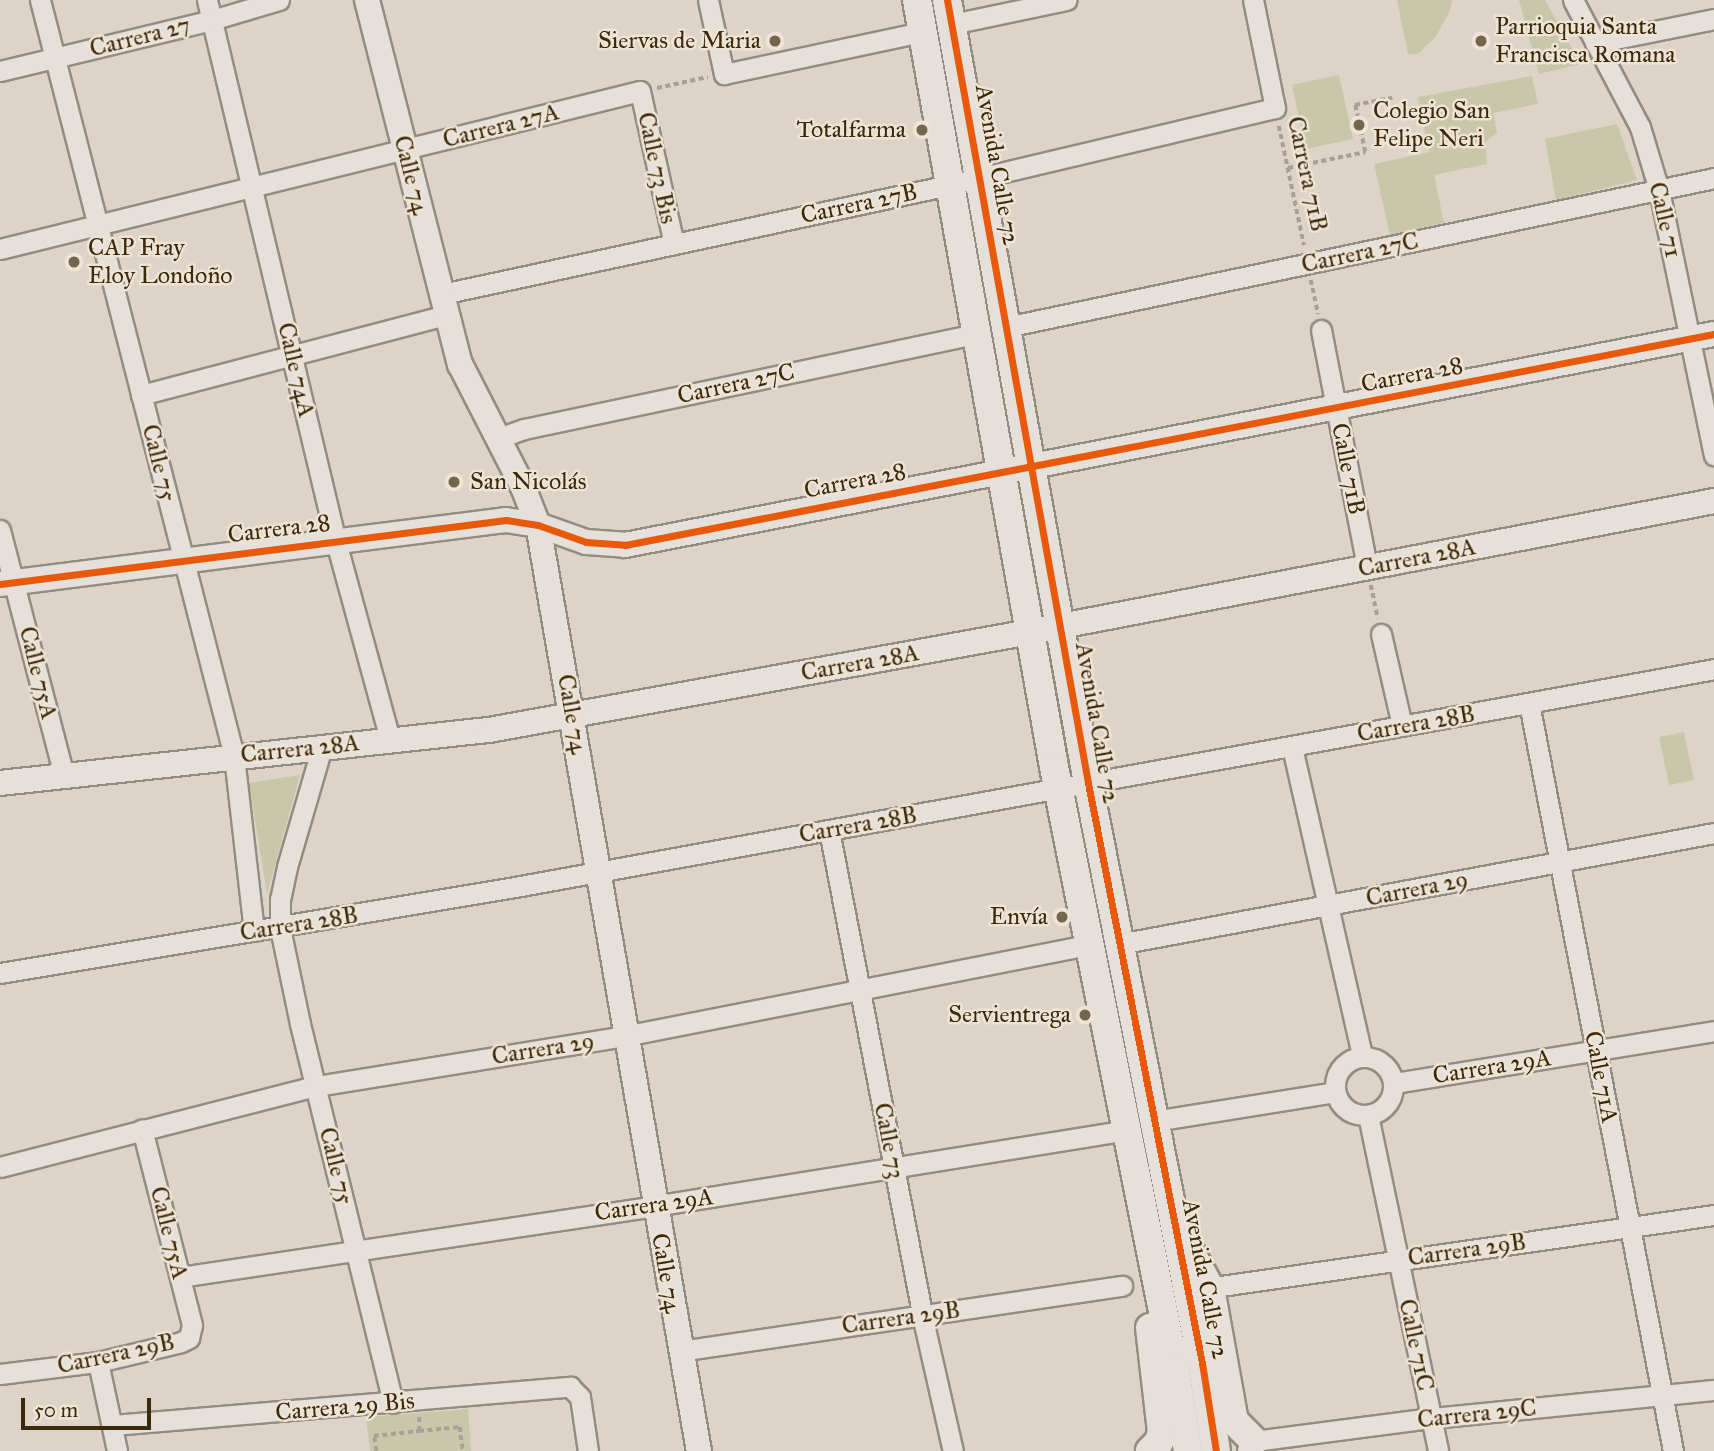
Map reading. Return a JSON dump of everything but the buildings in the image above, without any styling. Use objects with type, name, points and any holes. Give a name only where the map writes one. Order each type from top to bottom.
[{"type":"main road","name":"Avenida Calle 72","points":[[917,0],[1058,788],[1175,1371],[1188,1451]]},
{"type":"main road","name":"Avenida Calle 72","points":[[950,12],[1088,783],[1202,1363],[1216,1451]]},
{"type":"main road","points":[[1175,1225],[1210,1288],[1234,1421],[1250,1446]]},
{"type":"main road","points":[[1150,1451],[1159,1442],[1161,1431],[1148,1315],[1147,1282],[1152,1255]]},
{"type":"street","name":"Calle 75","points":[[40,0],[234,757],[254,931]]},
{"type":"street","name":"Calle 74A","points":[[207,0],[337,542],[390,739]]},
{"type":"street","name":"Carrera 27","points":[[0,71],[212,20],[279,0]]},
{"type":"street","name":"Calle 74","points":[[366,0],[467,383],[499,438],[538,525],[573,716],[624,1036],[699,1451]]},
{"type":"street","points":[[708,0],[724,74],[922,32]]},
{"type":"street","points":[[950,12],[1067,0]]},
{"type":"street","points":[[1253,0],[1276,107]]},
{"type":"street","name":"Calle 71","points":[[1573,0],[1640,127],[1660,190],[1702,337],[1714,455]]},
{"type":"street","points":[[1595,43],[1714,19]]},
{"type":"street","name":"Carrera 27A","points":[[0,249],[640,92]]},
{"type":"street","name":"Calle 73 Bis","points":[[640,92],[674,244]]},
{"type":"street","name":"Carrera 27B","points":[[141,395],[293,355],[444,304],[674,244],[949,185],[1276,107]]},
{"type":"street","name":"Carrera 27C","points":[[1006,327],[1714,178]]},
{"type":"street","name":"Calle 71B","points":[[1321,330],[1367,567]]},
{"type":"street","name":"Carrera 27C","points":[[499,438],[524,429],[975,334]]},
{"type":"street","name":"Carrera 28","points":[[7,583],[506,520],[538,525],[586,542],[625,545],[1337,410],[1702,337]]},
{"type":"street","name":"Carrera 28A","points":[[0,783],[489,730],[1029,632],[1714,501]]},
{"type":"street","name":"Calle 75A","points":[[0,530],[7,583],[64,775]]},
{"type":"street","points":[[1381,634],[1402,726]]},
{"type":"street","name":"Carrera 28B","points":[[0,973],[280,928],[598,872],[1714,670]]},
{"type":"street","name":"Calle 71A","points":[[1529,703],[1673,1451]]},
{"type":"street","name":"Calle 75","points":[[322,747],[287,867],[280,899],[280,928],[393,1403]]},
{"type":"street","points":[[1292,747],[1326,907],[1362,1056]]},
{"type":"street","name":"Calle 73","points":[[830,830],[922,1315],[953,1451]]},
{"type":"street","name":"Carrera 29","points":[[1119,944],[1714,833]]},
{"type":"street","name":"Carrera 29","points":[[0,1167],[316,1086],[624,1036],[1089,945]]},
{"type":"street","name":"Carrera 29A","points":[[1394,1083],[1714,1031]]},
{"type":"street","points":[[1362,1056],[1383,1063],[1394,1083],[1388,1104],[1368,1115],[1347,1110],[1335,1092],[1335,1079],[1340,1068],[1350,1059],[1362,1056]]},
{"type":"street","points":[[1154,1121],[1335,1092]]},
{"type":"street","name":"Calle 71C","points":[[1368,1115],[1438,1451]]},
{"type":"street","name":"Calle 75A","points":[[142,1129],[192,1325],[189,1338]]},
{"type":"street","name":"Carrera 29A","points":[[180,1278],[1127,1130]]},
{"type":"street","name":"Carrera 29B","points":[[1221,1286],[1714,1215]]},
{"type":"street","name":"Carrera 29B","points":[[680,1351],[1122,1286]]},
{"type":"street","name":"Carrera 29B","points":[[0,1374],[98,1362],[189,1338]]},
{"type":"street","points":[[98,1362],[117,1451]]},
{"type":"street","name":"Carrera 29 Bis","points":[[113,1425],[561,1387],[576,1390],[588,1451]]},
{"type":"street","name":"Carrera 29C","points":[[1250,1446],[1432,1418],[1714,1390]]},
{"type":"path","points":[[640,92],[724,74]]},
{"type":"path","points":[[1288,168],[1365,152],[1355,105],[1392,98]]},
{"type":"path","points":[[1367,567],[1381,634]]},
{"type":"path","points":[[418,1401],[419,1431]]},
{"type":"path","points":[[376,1451],[374,1436],[460,1427],[463,1451]]},
{"type":"green space","points":[[1397,0],[1452,0],[1450,11],[1436,36],[1418,54],[1408,54]]},
{"type":"green space","points":[[1519,0],[1545,0],[1581,64],[1539,74]]},
{"type":"green space","points":[[1339,75],[1353,139],[1306,149],[1292,85]]},
{"type":"green space","points":[[1532,76],[1538,104],[1493,113],[1497,133],[1485,142],[1487,164],[1434,175],[1444,223],[1390,235],[1374,164],[1429,152],[1418,97]]},
{"type":"green space","points":[[1617,124],[1637,180],[1556,200],[1545,139]]},
{"type":"green space","points":[[1684,732],[1694,780],[1669,785],[1659,737]]},
{"type":"green space","points":[[300,775],[267,894],[249,783]]},
{"type":"green space","points":[[468,1409],[471,1451],[370,1451],[366,1417]]},
{"type":"cycle path","points":[[947,0],[1088,783],[1202,1363],[1216,1451]]},
{"type":"cycle path","points":[[0,584],[506,520],[538,525],[586,542],[625,545],[1714,334]]},
{"type":"place","name":"Siervas de Maria","points":[[775,41]]},
{"type":"place","name":"Parrioquia Santa Francisca Romana","points":[[1481,41]]},
{"type":"place","name":"Colegio San Felipe Neri","points":[[1359,125]]},
{"type":"place","name":"Totalfarma","points":[[922,130]]},
{"type":"place","name":"CAP Fray Eloy Londoño","points":[[74,262]]},
{"type":"place","name":"San Nicolás","points":[[454,482]]},
{"type":"place","name":"Envía","points":[[1062,917]]},
{"type":"place","name":"Servientrega","points":[[1085,1015]]}]
